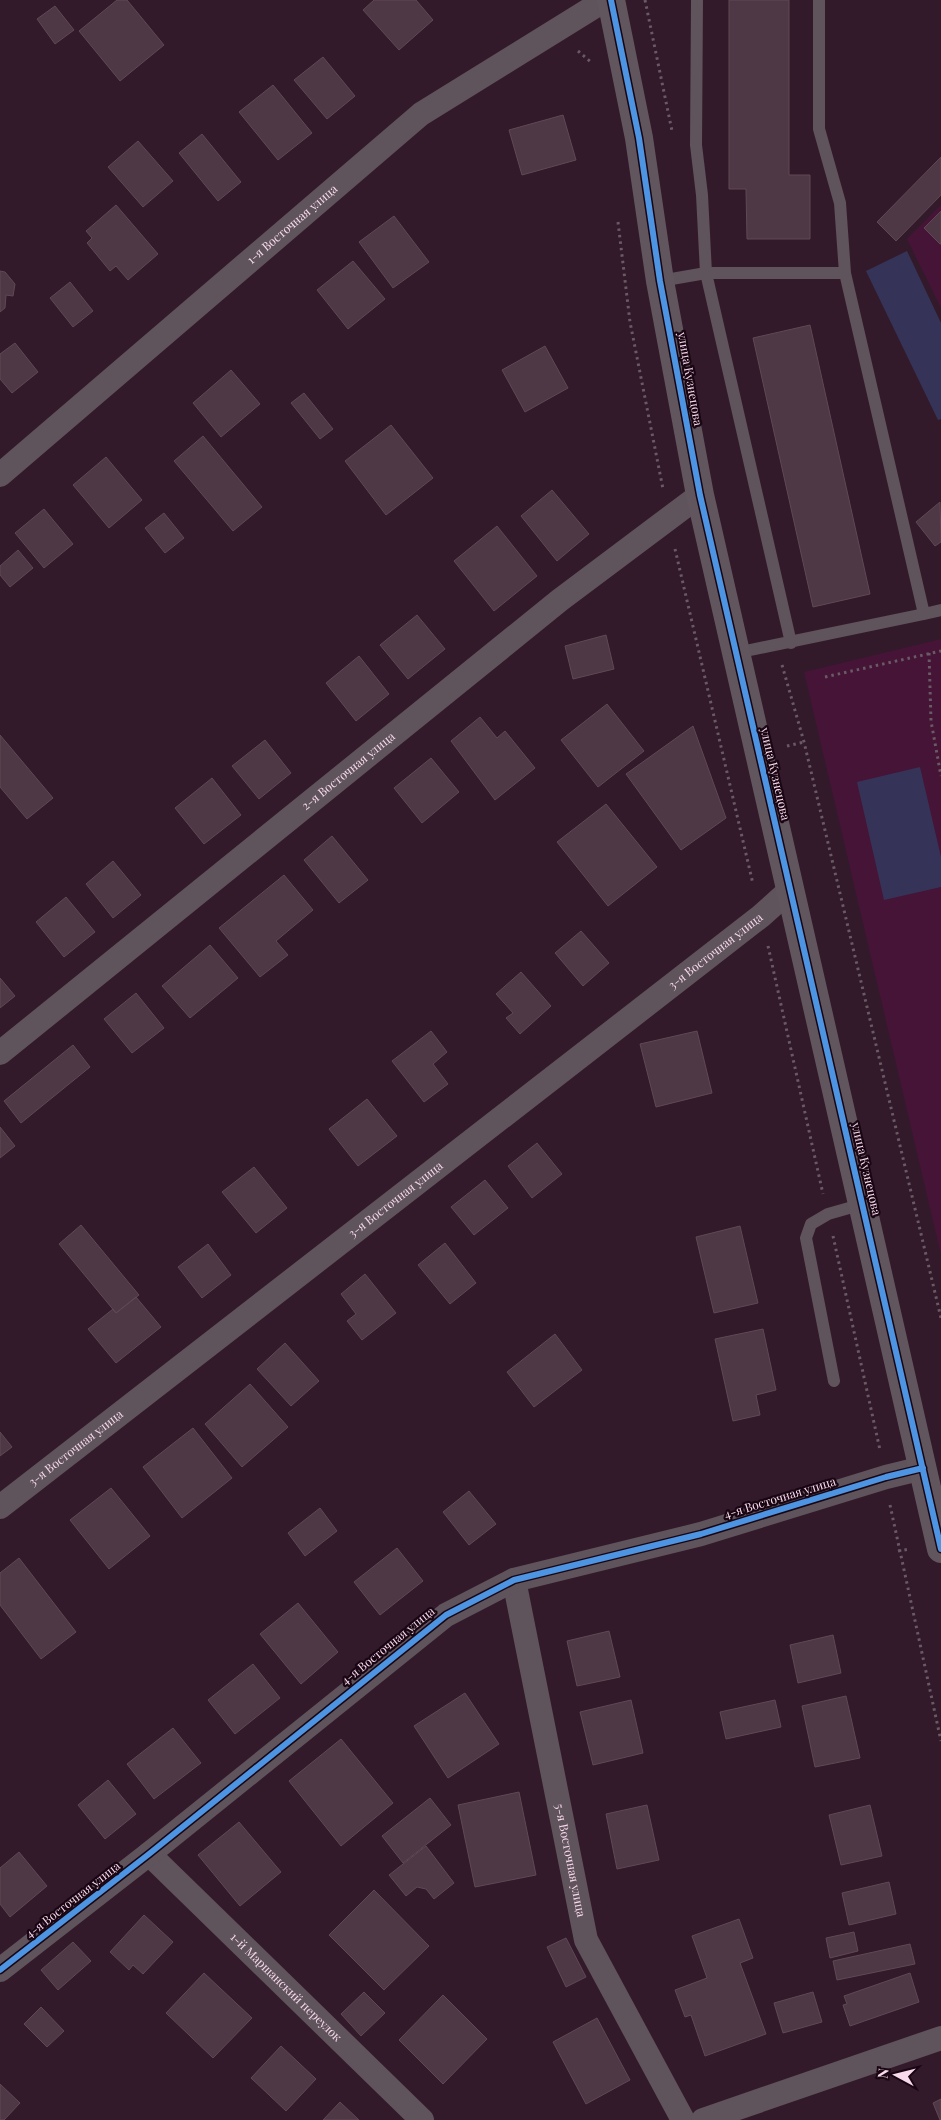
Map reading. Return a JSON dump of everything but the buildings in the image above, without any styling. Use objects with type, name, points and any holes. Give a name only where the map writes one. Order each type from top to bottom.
[{"type":"street","name":"1-я Восточная улица","points":[[0,475],[421,114],[605,0]]},
{"type":"street","name":"улица Кузнецова","points":[[611,0],[639,138],[660,281],[700,495],[923,1468],[938,1515],[941,1549]]},
{"type":"street","name":"2-я Восточная улица","points":[[0,1053],[560,600],[700,495]]},
{"type":"street","name":"3-я Восточная улица","points":[[0,1507],[761,916],[790,890]]},
{"type":"street","name":"4-я Восточная улица","points":[[0,1970],[149,1854],[446,1614],[514,1580],[701,1534],[886,1477],[923,1468]]},
{"type":"street","name":"5-я Восточная улица","points":[[514,1580],[586,1940],[683,2120]]},
{"type":"street","name":"1-й Маршанский переулок","points":[[149,1854],[422,2120]]},
{"type":"street","points":[[704,2120],[941,2038]]},
{"type":"lane","points":[[697,0],[696,144],[702,195],[706,273],[790,643]]},
{"type":"lane","points":[[819,0],[819,129],[840,203],[845,273],[924,614]]},
{"type":"lane","points":[[660,281],[706,273],[845,273]]},
{"type":"lane","points":[[736,653],[777,646],[941,610]]},
{"type":"lane","points":[[834,1381],[806,1238],[811,1224],[828,1214],[863,1204]]},
{"type":"path","points":[[570,22],[575,48],[591,61],[593,70]]},
{"type":"path","points":[[618,218],[630,322],[669,520],[828,1214],[886,1477],[898,1550],[941,1741]]},
{"type":"path","points":[[777,646],[804,742],[941,1318]]},
{"type":"path","points":[[824,677],[941,651]]},
{"type":"path","points":[[930,653],[931,721],[941,776]]},
{"type":"shaded area","points":[[941,205],[941,308],[907,239]]},
{"type":"shaded area","points":[[907,251],[941,323],[941,419],[938,420],[866,271]]},
{"type":"shaded area","points":[[941,639],[941,1255],[804,672]]},
{"type":"shaded area","points":[[920,767],[941,857],[941,887],[884,900],[857,782]]},
{"type":"cycle path","points":[[611,0],[639,138],[660,281],[700,495],[941,1549]]},
{"type":"cycle path","points":[[0,1970],[149,1854],[446,1615],[514,1580],[701,1534],[886,1477],[923,1468]]}]
